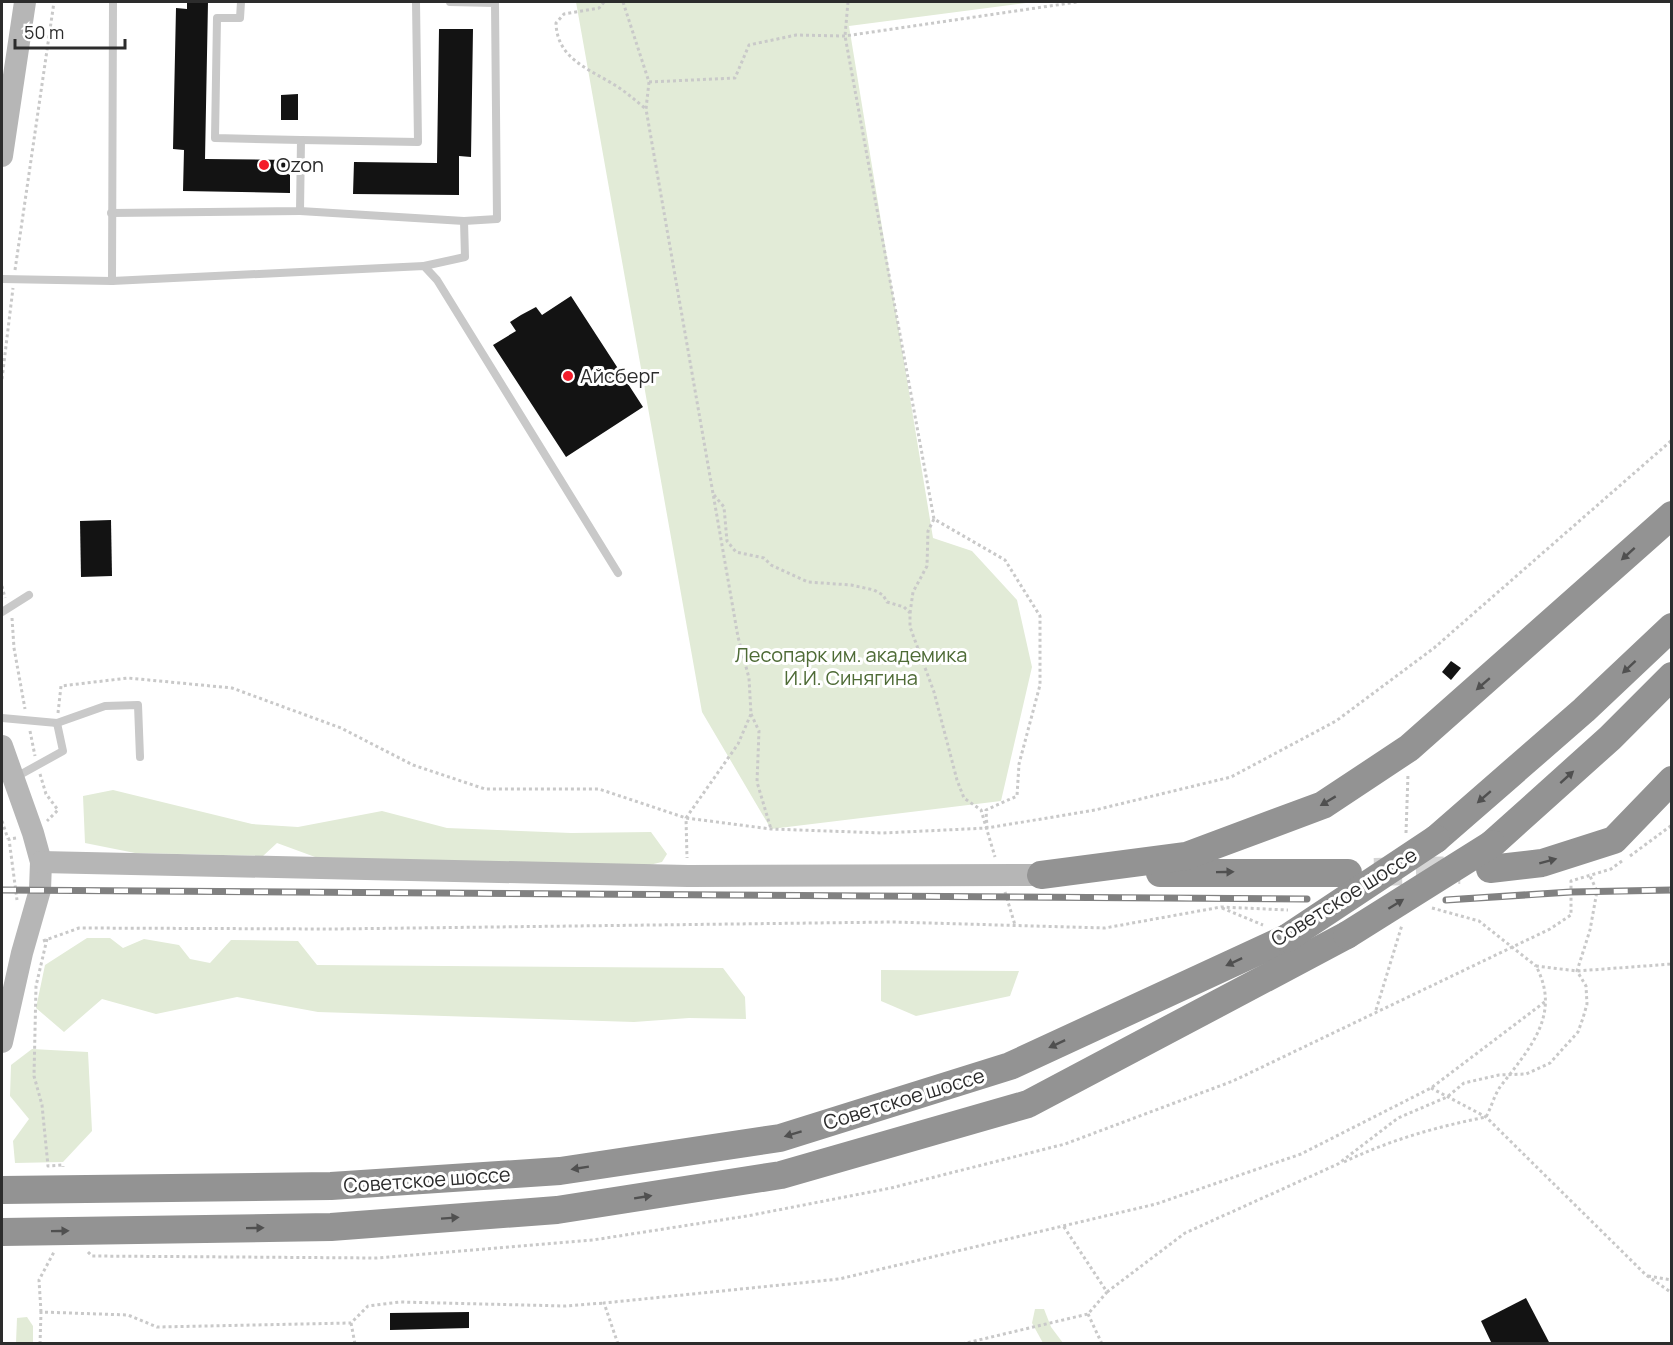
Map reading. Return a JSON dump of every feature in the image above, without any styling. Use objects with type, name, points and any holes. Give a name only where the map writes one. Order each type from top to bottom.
[{"type":"highway","points":[[1041,875],[1186,856],[1323,805],[1409,748],[1671,515]]},
{"type":"highway","name":"Советское шоссе","points":[[2,1190],[331,1186],[560,1171],[780,1138],[1010,1066],[1437,838],[1584,710],[1671,627]]},
{"type":"highway","name":"Советское шоссе","points":[[2,1232],[331,1227],[557,1210],[781,1175],[1028,1104],[1491,857],[1671,676]]},
{"type":"highway","points":[[1491,857],[1542,863],[1614,840],[1671,780]]},
{"type":"highway","points":[[1041,875],[1348,873]]},
{"type":"street","points":[[2,156],[26,2]]},
{"type":"street","points":[[2,746],[41,862],[40,890],[4,1016],[2,1042]]},
{"type":"street","points":[[41,862],[688,876],[1041,875]]},
{"type":"lane","points":[[112,281],[113,2]]},
{"type":"lane","points":[[241,2],[240,18],[217,18],[215,138],[418,142],[416,2]]},
{"type":"lane","points":[[111,213],[300,211],[464,221],[496,219],[495,3],[450,2]]},
{"type":"lane","points":[[300,211],[301,140]]},
{"type":"lane","points":[[2,279],[112,281],[424,266],[465,257],[464,221]]},
{"type":"lane","points":[[424,266],[436,280],[618,573]]},
{"type":"lane","points":[[2,612],[30,595]]},
{"type":"lane","points":[[2,718],[57,723],[105,706],[138,705],[140,757]]},
{"type":"lane","points":[[14,778],[63,751],[57,723]]},
{"type":"path","points":[[2,379],[54,2]]},
{"type":"path","points":[[604,2],[599,8],[564,14],[556,22],[556,33],[564,51],[578,65],[612,83],[646,109]]},
{"type":"path","points":[[623,2],[649,82],[646,109],[738,637],[748,678],[751,714],[759,731],[757,782],[771,829]]},
{"type":"path","points":[[848,2],[845,36],[934,519],[928,531],[927,566],[913,592],[910,627],[934,692],[957,780],[964,798],[981,810],[987,828]]},
{"type":"path","points":[[649,82],[735,78],[749,45],[795,35],[845,36],[1077,2]]},
{"type":"path","points":[[57,723],[61,686],[128,678],[232,688],[341,728],[412,765],[485,789],[599,789],[686,818],[771,829],[884,832],[987,828],[1095,810],[1231,777],[1336,721],[1434,648],[1671,440]]},
{"type":"path","points":[[713,494],[724,507],[727,541],[736,552],[764,558],[771,565],[808,582],[851,585],[874,590],[883,595],[887,602],[904,608],[910,613]]},
{"type":"path","points":[[934,519],[1005,560],[1040,616],[1040,685],[1019,764],[1017,795],[986,810],[987,828]]},
{"type":"path","points":[[688,876],[686,818],[738,744],[751,714]]},
{"type":"path","points":[[1406,835],[1409,748]]},
{"type":"path","points":[[2,821],[9,839],[17,906]]},
{"type":"path","points":[[9,839],[33,833]]},
{"type":"path","points":[[1338,1164],[1398,1118],[1448,1097],[1464,1083],[1526,1074],[1550,1063],[1578,1032],[1587,1004],[1586,986],[1577,971],[1590,930],[1597,891],[1589,874]]},
{"type":"path","points":[[21,953],[47,939],[79,928],[333,929],[893,922],[1105,928],[1221,907],[1279,924]]},
{"type":"path","points":[[1221,907],[1279,924]]},
{"type":"path","points":[[1432,908],[1479,921],[1536,966],[1546,985],[1546,1001],[1538,1033],[1512,1075],[1499,1089],[1486,1118]]},
{"type":"path","points":[[1376,1010],[1402,926]]},
{"type":"path","points":[[47,939],[36,986],[34,1076],[42,1106],[48,1166],[63,1165],[63,1175]]},
{"type":"path","points":[[1536,966],[1577,971],[1671,964]]},
{"type":"path","points":[[40,1344],[41,1312],[128,1315],[158,1327],[351,1323],[368,1306],[400,1302],[565,1306],[839,1279],[1062,1224],[1156,1204],[1301,1154],[1431,1088],[1546,1001]]},
{"type":"path","points":[[1431,1088],[1486,1118],[1646,1275],[1671,1293]]},
{"type":"path","points":[[962,1344],[1088,1314],[1107,1292],[1185,1233],[1380,1144],[1432,1128],[1486,1118]]},
{"type":"path","points":[[1062,1224],[1107,1292]]},
{"type":"path","points":[[1646,1275],[1671,1280]]},
{"type":"path","points":[[604,1303],[618,1344]]},
{"type":"path","points":[[1088,1314],[1102,1344]]},
{"type":"path","points":[[351,1323],[355,1344]]},
{"type":"green space","name":"Лесопарк им. академика И.И. Синягина","points":[[576,2],[1034,2],[849,26],[933,538],[972,551],[1017,600],[1032,667],[1001,801],[771,829],[702,712]]},
{"type":"green space","points":[[113,790],[252,824],[298,827],[382,811],[447,828],[571,833],[651,832],[667,854],[662,862],[645,866],[326,861],[277,843],[263,856],[135,853],[85,843],[83,796]]},
{"type":"green space","points":[[87,938],[110,938],[123,948],[144,939],[179,945],[190,959],[210,963],[231,940],[298,941],[317,965],[723,968],[745,997],[746,1019],[689,1018],[634,1022],[318,1012],[237,997],[156,1014],[102,999],[64,1032],[36,1008],[45,965]]},
{"type":"green space","points":[[881,970],[1019,971],[1010,996],[916,1016],[881,1001]]},
{"type":"green space","points":[[32,1049],[88,1052],[92,1131],[63,1162],[15,1163],[13,1141],[29,1119],[10,1096],[11,1065]]},
{"type":"green space","points":[[1035,1309],[1044,1309],[1051,1327],[1063,1343],[1043,1343],[1032,1323]]},
{"type":"green space","points":[[27,1317],[33,1326],[33,1343],[16,1343],[17,1318]]},
{"type":"building","points":[[187,2],[208,2],[205,159],[290,160],[290,193],[183,191],[184,150],[173,149],[176,8],[187,9]]},
{"type":"building","points":[[439,29],[473,29],[471,157],[459,156],[459,195],[353,194],[354,162],[437,163]]},
{"type":"building","points":[[298,94],[298,120],[281,120],[281,95]]},
{"type":"building","name":"Айсберг","points":[[571,296],[643,407],[566,457],[493,345],[516,331],[510,322],[521,315],[536,307],[542,315]]},
{"type":"building","points":[[111,520],[112,576],[81,577],[80,521]]},
{"type":"building","points":[[1451,661],[1461,668],[1451,680],[1442,672]]},
{"type":"building","points":[[1526,1298],[1550,1344],[1492,1344],[1481,1321]]},
{"type":"building","points":[[469,1312],[469,1328],[390,1330],[390,1313]]},
{"type":"tunnel","points":[[1374,872],[1460,870]]},
{"type":"railway","points":[[2,890],[1307,899]]},
{"type":"railway","points":[[1446,900],[1571,892],[1672,890]]},
{"type":"place","name":"Ozon","points":[[264,165]]},
{"type":"place","name":"Айсберг","points":[[568,376]]}]
